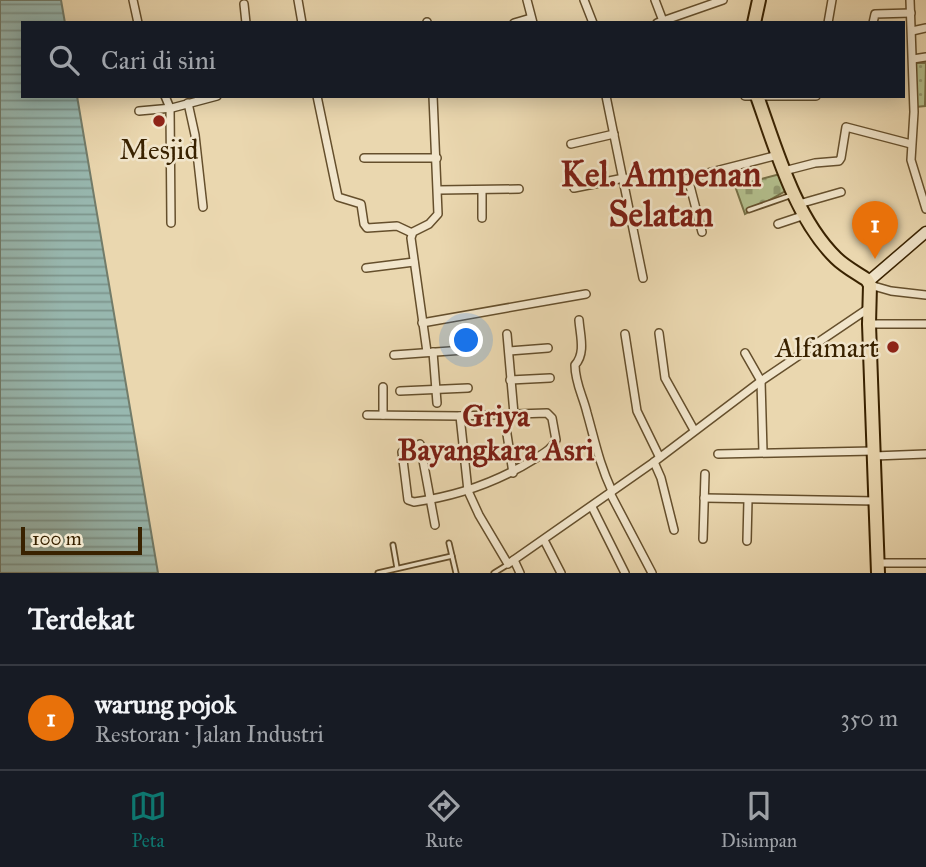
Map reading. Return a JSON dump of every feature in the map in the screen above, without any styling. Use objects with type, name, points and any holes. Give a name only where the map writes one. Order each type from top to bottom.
[{"type":"highway","points":[[754,21],[759,0]]},
{"type":"highway","points":[[758,98],[784,171],[800,204],[834,255],[870,283],[869,324],[878,568]]},
{"type":"street","points":[[133,0],[138,21]]},
{"type":"street","points":[[298,0],[302,21]]},
{"type":"street","points":[[527,0],[532,20]]},
{"type":"street","points":[[584,0],[592,21]]},
{"type":"street","points":[[655,0],[660,21]]},
{"type":"street","points":[[663,21],[723,0]]},
{"type":"street","points":[[828,21],[832,0]]},
{"type":"street","points":[[910,0],[914,112],[911,163],[926,209]]},
{"type":"street","points":[[244,4],[246,21]]},
{"type":"street","points":[[873,21],[875,14],[911,13]]},
{"type":"street","points":[[912,31],[926,29]]},
{"type":"street","points":[[913,59],[926,57]]},
{"type":"street","points":[[166,98],[170,108],[171,223]]},
{"type":"street","points":[[139,111],[170,108],[209,98]]},
{"type":"street","points":[[317,98],[338,197],[361,205],[368,228],[397,226],[412,233]]},
{"type":"street","points":[[412,233],[437,218],[433,98]]},
{"type":"street","points":[[607,98],[643,278]]},
{"type":"street","points":[[188,103],[195,135],[203,207]]},
{"type":"street","points":[[784,171],[815,163],[839,161],[846,127],[911,144]]},
{"type":"street","points":[[571,144],[614,134]]},
{"type":"street","points":[[702,232],[688,178],[778,155]]},
{"type":"street","points":[[365,158],[437,158]]},
{"type":"street","points":[[574,188],[624,177]]},
{"type":"street","points":[[438,190],[519,189]]},
{"type":"street","points":[[482,191],[482,218]]},
{"type":"street","points":[[778,224],[800,204],[841,192]]},
{"type":"street","points":[[926,232],[870,283],[891,291],[926,295]]},
{"type":"street","points":[[412,233],[422,323],[430,352],[437,403]]},
{"type":"street","points":[[366,268],[414,262]]},
{"type":"street","points":[[422,323],[586,294]]},
{"type":"street","points":[[511,562],[592,507],[761,381],[870,308]]},
{"type":"street","points":[[579,320],[582,353],[575,365],[578,390],[585,404],[596,451],[611,492],[652,573]]},
{"type":"street","points":[[869,324],[926,324]]},
{"type":"street","points":[[659,333],[665,378],[694,430]]},
{"type":"street","points":[[507,334],[514,414]]},
{"type":"street","points":[[625,334],[637,411],[657,459],[674,530]]},
{"type":"street","points":[[509,351],[548,348]]},
{"type":"street","points":[[394,355],[464,350]]},
{"type":"street","points":[[745,353],[761,381],[763,452]]},
{"type":"street","points":[[510,380],[550,378]]},
{"type":"street","points":[[383,387],[383,415]]},
{"type":"street","points":[[400,391],[468,388]]},
{"type":"street","points":[[367,415],[549,414],[554,423],[556,440],[550,449],[513,473],[468,491],[431,500],[409,502],[402,452]]},
{"type":"street","points":[[504,415],[513,473]]},
{"type":"street","points":[[460,416],[468,491],[479,515],[520,573]]},
{"type":"street","points":[[420,444],[435,525]]},
{"type":"street","points":[[718,454],[926,454]]},
{"type":"street","points":[[703,539],[705,474]]},
{"type":"street","points":[[704,498],[876,501]]},
{"type":"street","points":[[747,541],[748,500]]},
{"type":"street","points":[[592,507],[625,573]]},
{"type":"street","points":[[544,540],[561,573]]},
{"type":"street","points":[[878,568],[926,563]]},
{"type":"lane","points":[[748,210],[800,204]]},
{"type":"lane","points":[[449,544],[456,573]]},
{"type":"lane","points":[[393,545],[397,568]]},
{"type":"lane","points":[[378,573],[452,556]]},
{"type":"lane","points":[[494,573],[511,562]]},
{"type":"green space","points":[[916,63],[926,63],[925,106],[916,107]]},
{"type":"green space","points":[[784,173],[789,189],[745,214],[735,186]]},
{"type":"water","points":[[0,0],[61,0],[65,21],[21,21],[21,98],[77,98],[158,573],[0,573]]},
{"type":"place","name":"Mesjid","points":[[159,121]]},
{"type":"place","name":"warung pojok","points":[[875,259]]},
{"type":"place","name":"Alfamart","points":[[893,347]]},
{"type":"district","name":"Kel. Ampenan Selatan","points":[[661,194]]},
{"type":"district","name":"Griya Bayangkara Asri","points":[[496,433]]}]
